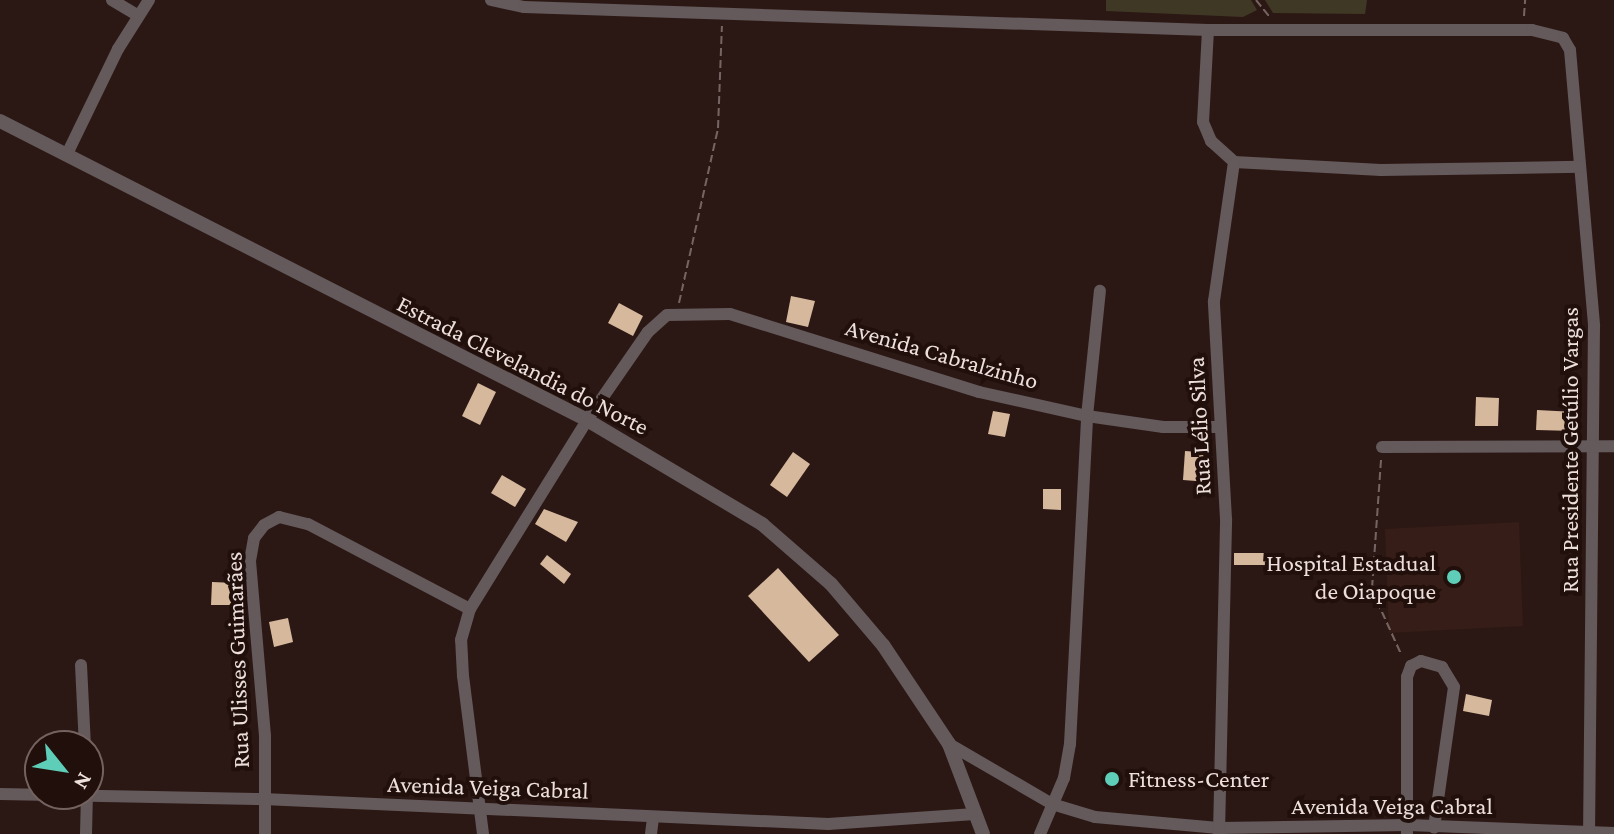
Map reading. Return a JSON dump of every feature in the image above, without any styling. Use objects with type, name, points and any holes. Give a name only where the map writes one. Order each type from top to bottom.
[{"type":"street","points":[[112,0],[137,15]]},
{"type":"street","points":[[67,154],[137,15],[149,0]]},
{"type":"street","points":[[491,0],[723,14],[1208,30],[1524,30]]},
{"type":"street","points":[[1208,30],[1203,122],[1211,141],[1234,162],[1381,170],[1580,167]]},
{"type":"street","name":"Rua Presidente Getúlio Vargas","points":[[1524,30],[1563,38],[1570,50],[1594,326],[1589,832]]},
{"type":"street","name":"Estrada Clevelandia do Norte","points":[[0,121],[587,420],[738,506],[795,551],[883,645],[949,744],[983,834]]},
{"type":"street","name":"Rua Lélio Silva","points":[[1219,831],[1226,519],[1218,427],[1216,260],[1234,162]]},
{"type":"street","points":[[1040,834],[1070,744],[1087,416],[1100,291]]},
{"type":"street","name":"Avenida Cabralzinho","points":[[587,420],[659,320],[677,312],[730,314],[979,392],[1087,416],[1163,427],[1218,427]]},
{"type":"street","points":[[483,834],[483,809],[463,676],[461,640],[470,609],[587,420]]},
{"type":"street","points":[[1382,447],[1592,449],[1614,446]]},
{"type":"street","name":"Rua Ulisses Guimarães","points":[[265,834],[265,736],[250,561],[254,538],[264,525],[279,517],[308,524],[470,609]]},
{"type":"street","points":[[1408,829],[1409,670],[1421,661],[1434,663],[1446,670],[1454,687],[1434,828]]},
{"type":"street","points":[[81,665],[84,730]]},
{"type":"street","name":"Avenida Veiga Cabral","points":[[949,744],[1052,804],[1095,817],[1219,831],[1434,828],[1614,833]]},
{"type":"street","name":"Avenida Veiga Cabral","points":[[0,794],[24,794]]},
{"type":"street","name":"Avenida Veiga Cabral","points":[[104,795],[483,809],[828,829],[975,814]]},
{"type":"street","points":[[86,834],[87,810]]},
{"type":"street","points":[[651,834],[653,817]]},
{"type":"path","points":[[1524,30],[1525,0]]},
{"type":"path","points":[[677,312],[718,128],[723,14]]},
{"type":"path","points":[[1382,447],[1372,590],[1409,670]]},
{"type":"shaded area","points":[[1106,0],[1251,0],[1257,10],[1243,17],[1106,11]]},
{"type":"shaded area","points":[[1265,0],[1367,0],[1365,14],[1273,13]]},
{"type":"shaded area","name":"Hospital Estadual de Oiapoque","points":[[1519,522],[1523,626],[1389,633],[1385,529]]},
{"type":"building","points":[[791,296],[815,301],[808,327],[786,322]]},
{"type":"building","points":[[619,303],[643,316],[633,336],[608,323]]},
{"type":"building","points":[[478,383],[496,392],[480,425],[462,416]]},
{"type":"building","points":[[1476,397],[1499,398],[1498,426],[1475,426]]},
{"type":"building","points":[[1537,410],[1575,412],[1574,431],[1536,430]]},
{"type":"building","points":[[993,411],[1010,414],[1005,437],[988,434]]},
{"type":"building","points":[[1185,451],[1212,453],[1209,482],[1183,480]]},
{"type":"building","points":[[793,452],[810,464],[787,497],[770,485]]},
{"type":"building","points":[[502,475],[526,489],[515,507],[491,493]]},
{"type":"building","points":[[1043,489],[1061,489],[1061,510],[1043,509]]},
{"type":"building","points":[[544,509],[578,522],[566,542],[535,524]]},
{"type":"building","points":[[1234,553],[1269,553],[1270,565],[1234,565]]},
{"type":"building","points":[[547,555],[571,574],[564,584],[540,564]]},
{"type":"building","points":[[778,568],[839,635],[809,662],[748,596]]},
{"type":"building","points":[[212,582],[236,583],[235,605],[211,605]]},
{"type":"building","points":[[288,618],[293,642],[274,647],[269,622]]},
{"type":"building","points":[[1466,694],[1492,700],[1489,716],[1463,711]]},
{"type":"place","name":"Hospital Estadual de Oiapoque","points":[[1454,577]]},
{"type":"place","name":"Fitness-Center","points":[[1112,779]]}]
